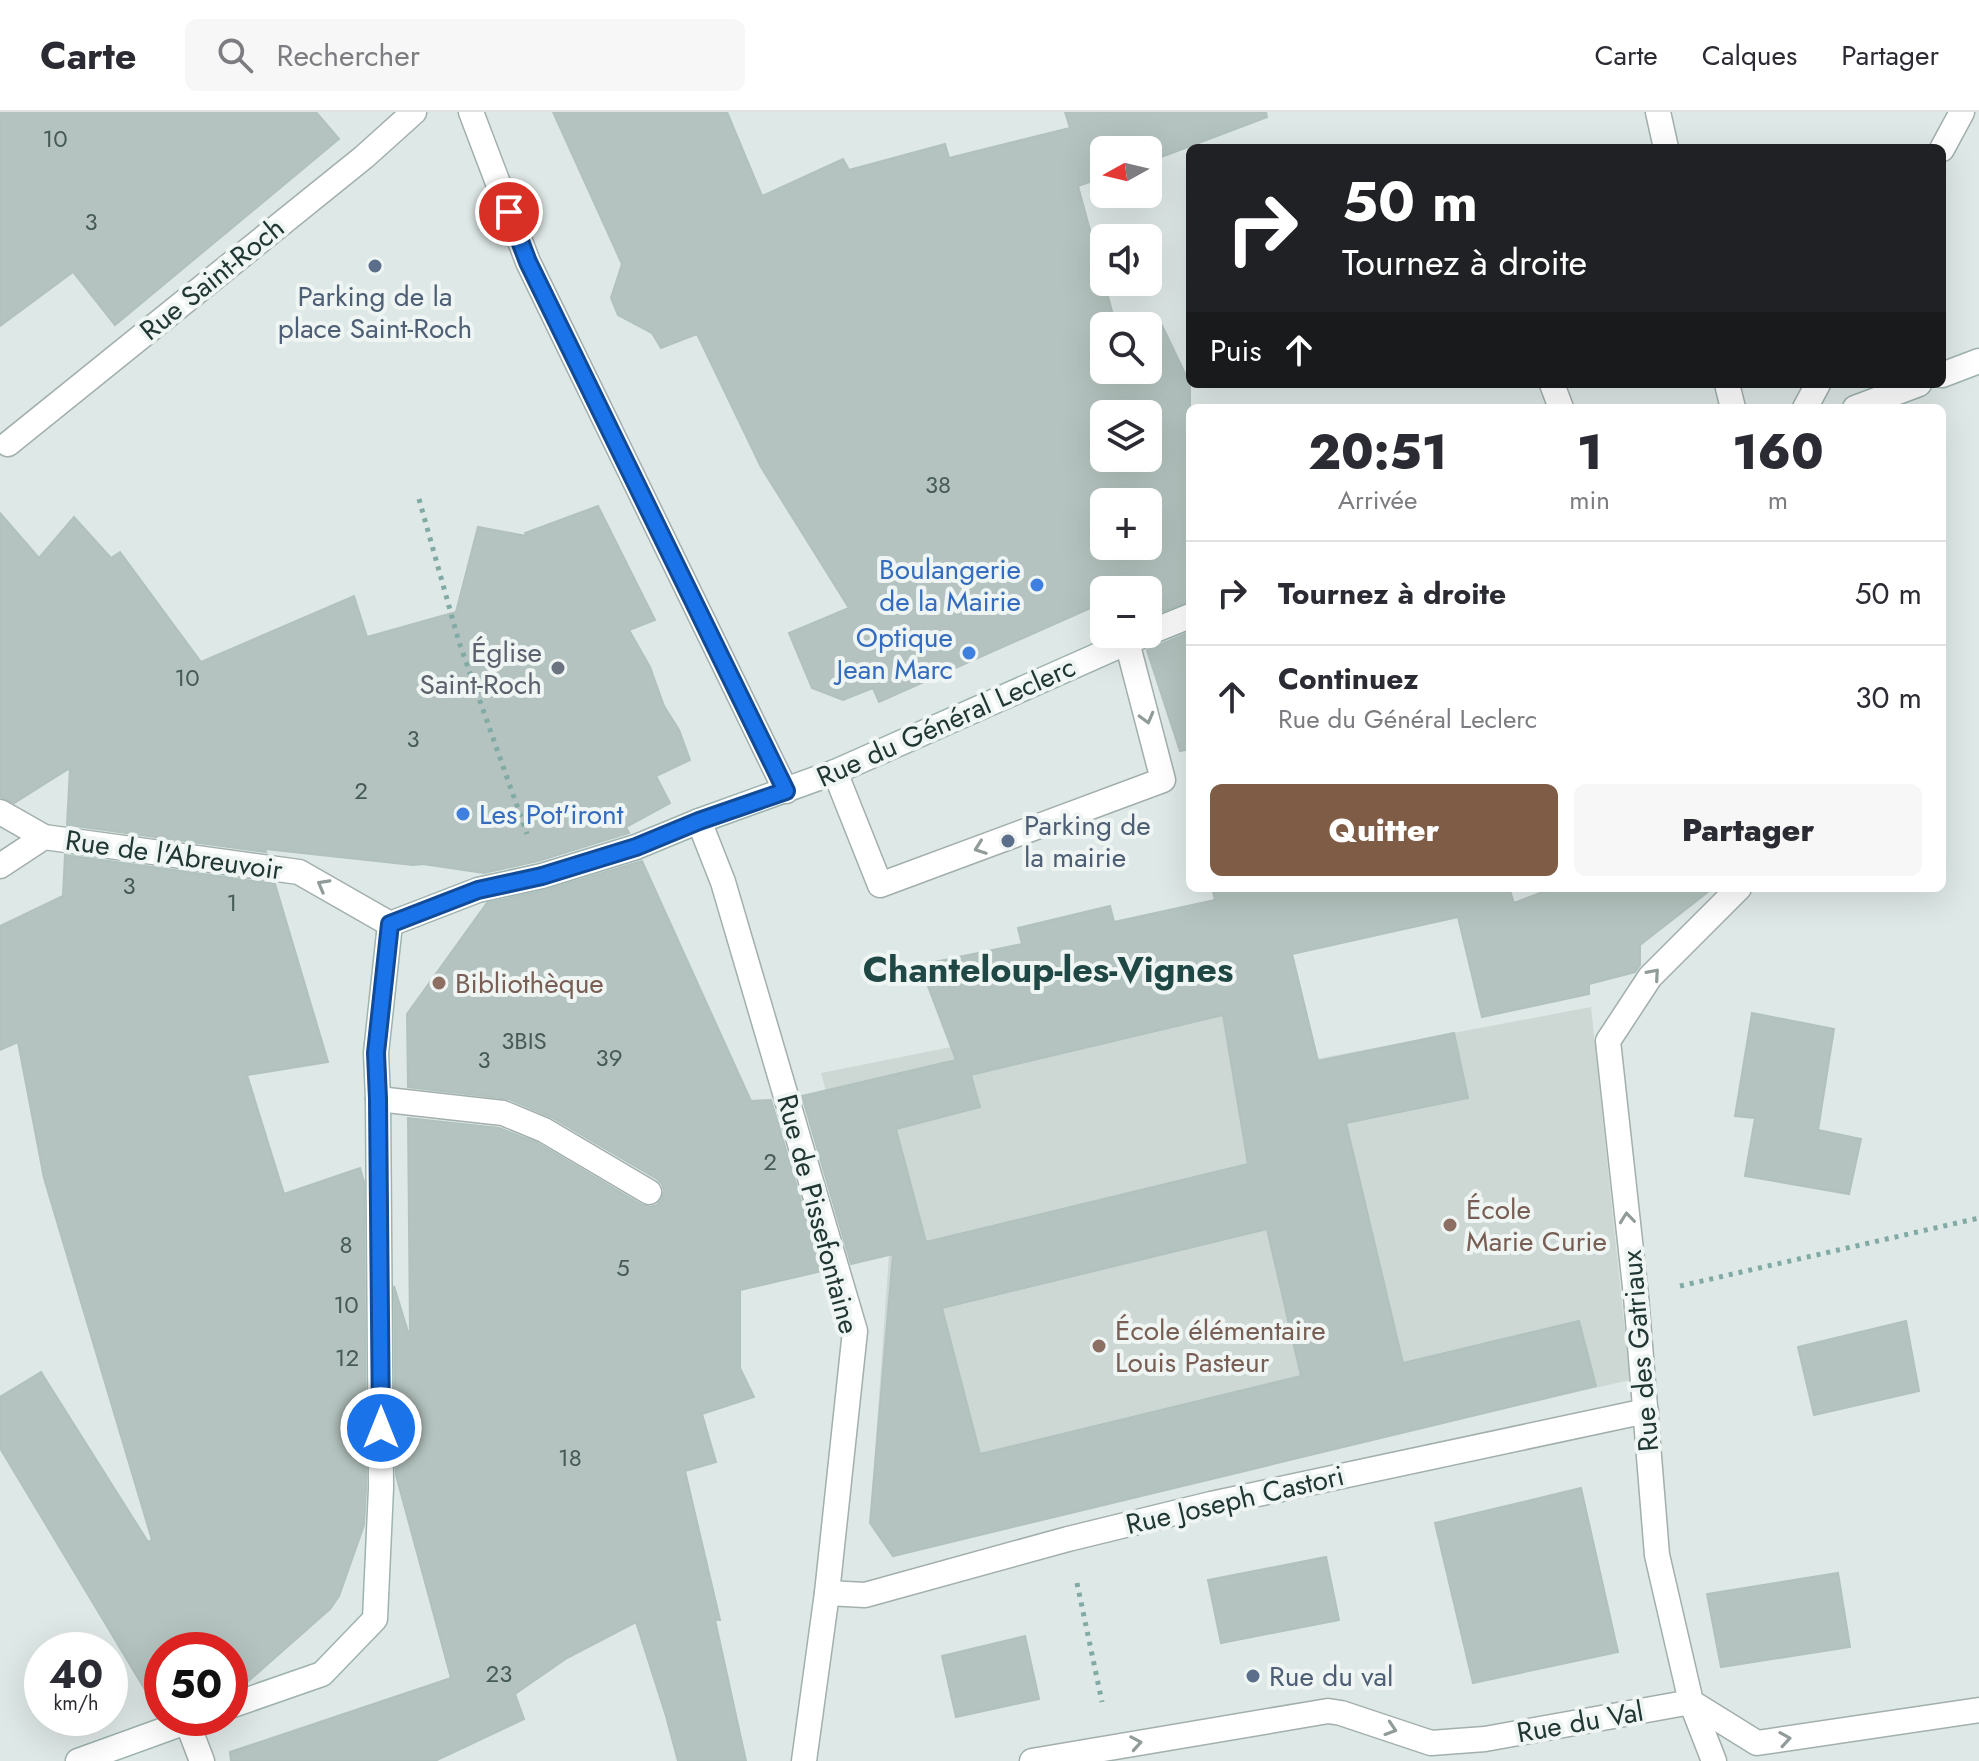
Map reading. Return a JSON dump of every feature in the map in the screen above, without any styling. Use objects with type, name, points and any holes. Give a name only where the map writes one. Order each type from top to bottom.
[{"type":"street","name":"Rue Saint-Roch","points":[[8,444],[364,157],[414,112]]},
{"type":"street","points":[[471,112],[528,262],[786,791]]},
{"type":"street","points":[[1658,112],[1665,144]]},
{"type":"street","points":[[1945,144],[1962,112]]},
{"type":"street","points":[[1946,373],[1979,361]]},
{"type":"street","points":[[1866,404],[1908,388]]},
{"type":"street","name":"Rue du Général Leclerc","points":[[1162,627],[1186,618]]},
{"type":"street","name":"Rue du Général Leclerc","points":[[390,924],[478,890],[542,876],[636,847],[786,791],[1113,648]]},
{"type":"street","points":[[835,772],[880,885],[1163,780],[1142,648]]},
{"type":"street","name":"Rue de l'Abreuvoir","points":[[0,812],[44,837],[299,872],[390,924]]},
{"type":"street","name":"Rue de Pissefontaine","points":[[699,821],[723,882],[855,1331],[827,1593],[804,1761]]},
{"type":"street","points":[[0,866],[44,837]]},
{"type":"street","name":"Rue des Gatriaux","points":[[1714,1761],[1691,1702],[1657,1555],[1636,1296],[1608,1041],[1650,977],[1735,892]]},
{"type":"street","points":[[248,1700],[322,1674],[375,1619],[381,1488],[376,1053],[390,924]]},
{"type":"street","points":[[378,1099],[503,1113],[544,1130],[649,1192]]},
{"type":"street","name":"Rue Joseph Castori","points":[[827,1593],[865,1595],[1068,1539],[1211,1504],[1646,1411]]},
{"type":"street","points":[[1691,1702],[1757,1743],[1979,1710]]},
{"type":"street","name":"Rue du Val","points":[[1032,1761],[1328,1711],[1431,1743],[1485,1739],[1691,1702]]},
{"type":"street","points":[[78,1761],[148,1736]]},
{"type":"street","points":[[196,1736],[202,1761]]},
{"type":"path","points":[[419,499],[459,642],[542,876]]},
{"type":"path","points":[[1636,1296],[1979,1218]]},
{"type":"path","points":[[1068,1539],[1112,1747]]},
{"type":"shaded area","name":"École élémentaire Louis Pasteur","points":[[1591,1007],[1630,1380],[1337,1447],[893,1556],[870,1523],[890,1240],[868,1245],[821,1073],[951,1047],[962,1078],[1239,1011],[1253,1071]]},
{"type":"building","points":[[0,112],[316,112],[339,139],[115,325],[73,272],[0,326]]},
{"type":"building","points":[[553,112],[727,112],[762,196],[843,159],[849,170],[945,144],[949,158],[1070,128],[1065,112],[1266,112],[1267,117],[1196,144],[1186,144],[1186,148],[1162,157],[1162,136],[1090,136],[1090,182],[1078,186],[1090,230],[1090,296],[1108,296],[1112,312],[1090,312],[1090,384],[1162,384],[1162,325],[1186,376],[1186,388],[1190,388],[1190,404],[1186,404],[1186,603],[1162,612],[1162,576],[1090,576],[1090,608],[879,702],[873,688],[843,700],[812,688],[789,633],[849,608],[761,467],[697,334],[661,348],[652,333],[618,315],[611,298],[622,264]]},
{"type":"building","points":[[598,506],[655,620],[629,630],[650,667],[664,706],[679,730],[690,760],[656,776],[670,803],[626,827],[629,833],[538,861],[484,873],[265,849],[266,852],[67,825],[70,768],[14,803],[0,797],[0,513],[39,558],[74,517],[111,558],[120,552],[201,662],[354,596],[367,637],[456,612],[478,527],[526,536],[525,533]]},
{"type":"building","points":[[1186,634],[1186,750],[1180,751],[1147,650],[1162,648],[1162,644]]},
{"type":"building","points":[[65,855],[275,884],[328,1062],[247,1075],[284,1194],[360,1168],[364,1182],[364,1525],[339,1596],[330,1609],[248,1681],[248,1632],[144,1632],[144,1688],[128,1661],[128,1632],[110,1632],[0,1448],[0,1397],[41,1372],[148,1542],[152,1540],[44,1178],[18,1042],[0,1050],[0,926],[63,896]]},
{"type":"building","points":[[642,861],[751,1101],[771,1100],[822,1271],[740,1290],[740,1368],[754,1397],[702,1414],[716,1462],[685,1471],[720,1620],[715,1620],[746,1761],[678,1761],[636,1622],[567,1658],[515,1694],[524,1719],[435,1761],[231,1761],[230,1752],[451,1678],[396,1475],[394,1286],[410,1331],[408,1118],[499,1128],[537,1143],[642,1205],[657,1205],[664,1191],[657,1179],[551,1117],[509,1099],[408,1087],[407,1014],[487,903],[546,890]]},
{"type":"building","points":[[1213,892],[1510,892],[1514,903],[1543,892],[1708,892],[1640,945],[1640,965],[1635,972],[1589,984],[1589,994],[1482,1017],[1458,917],[1292,954],[1318,1061],[1454,1033],[1468,1098],[1346,1123],[1403,1363],[1579,1321],[1596,1386],[893,1556],[870,1523],[893,1254],[851,1264],[802,1096],[956,1060],[920,965],[1022,944],[1018,928],[1110,906],[1114,922],[1215,900]],"holes":[[[1223,1015],[1248,1164],[926,1242],[896,1129],[980,1107],[971,1075]],[[1267,1229],[1301,1376],[980,1454],[942,1308]]]},
{"type":"building","points":[[1752,1013],[1834,1029],[1818,1130],[1861,1139],[1849,1194],[1745,1176],[1755,1118],[1735,1116]]},
{"type":"building","points":[[1906,1321],[1919,1391],[1814,1415],[1798,1347]]},
{"type":"building","points":[[1581,1488],[1618,1652],[1473,1683],[1435,1523]]},
{"type":"building","points":[[1326,1557],[1339,1620],[1221,1643],[1208,1580]]},
{"type":"building","points":[[1838,1573],[1850,1647],[1721,1667],[1707,1594]]},
{"type":"building","points":[[1025,1636],[1039,1699],[956,1717],[942,1656]]},
{"type":"place","name":"Parking de la place Saint-Roch","points":[[375,266]]},
{"type":"place","name":"Boulangerie de la Mairie","points":[[1037,585]]},
{"type":"place","name":"Optique Jean Marc","points":[[969,653]]},
{"type":"place","name":"Église Saint-Roch","points":[[558,668]]},
{"type":"place","name":"Les Pot'iront","points":[[463,814]]},
{"type":"place","name":"Parking de la mairie","points":[[1008,841]]},
{"type":"place","name":"Bibliothèque","points":[[439,983]]},
{"type":"place","name":"École Marie Curie","points":[[1450,1225]]},
{"type":"place","name":"École élémentaire Louis Pasteur","points":[[1099,1346]]},
{"type":"place","name":"Rue du val","points":[[1253,1676]]},
{"type":"district","name":"Chanteloup-les-Vignes","points":[[1048,969]]},
{"type":"route","points":[[381,1428],[376,1053],[390,924],[478,890],[542,876],[636,847],[786,791],[528,262],[509,212]]}]
